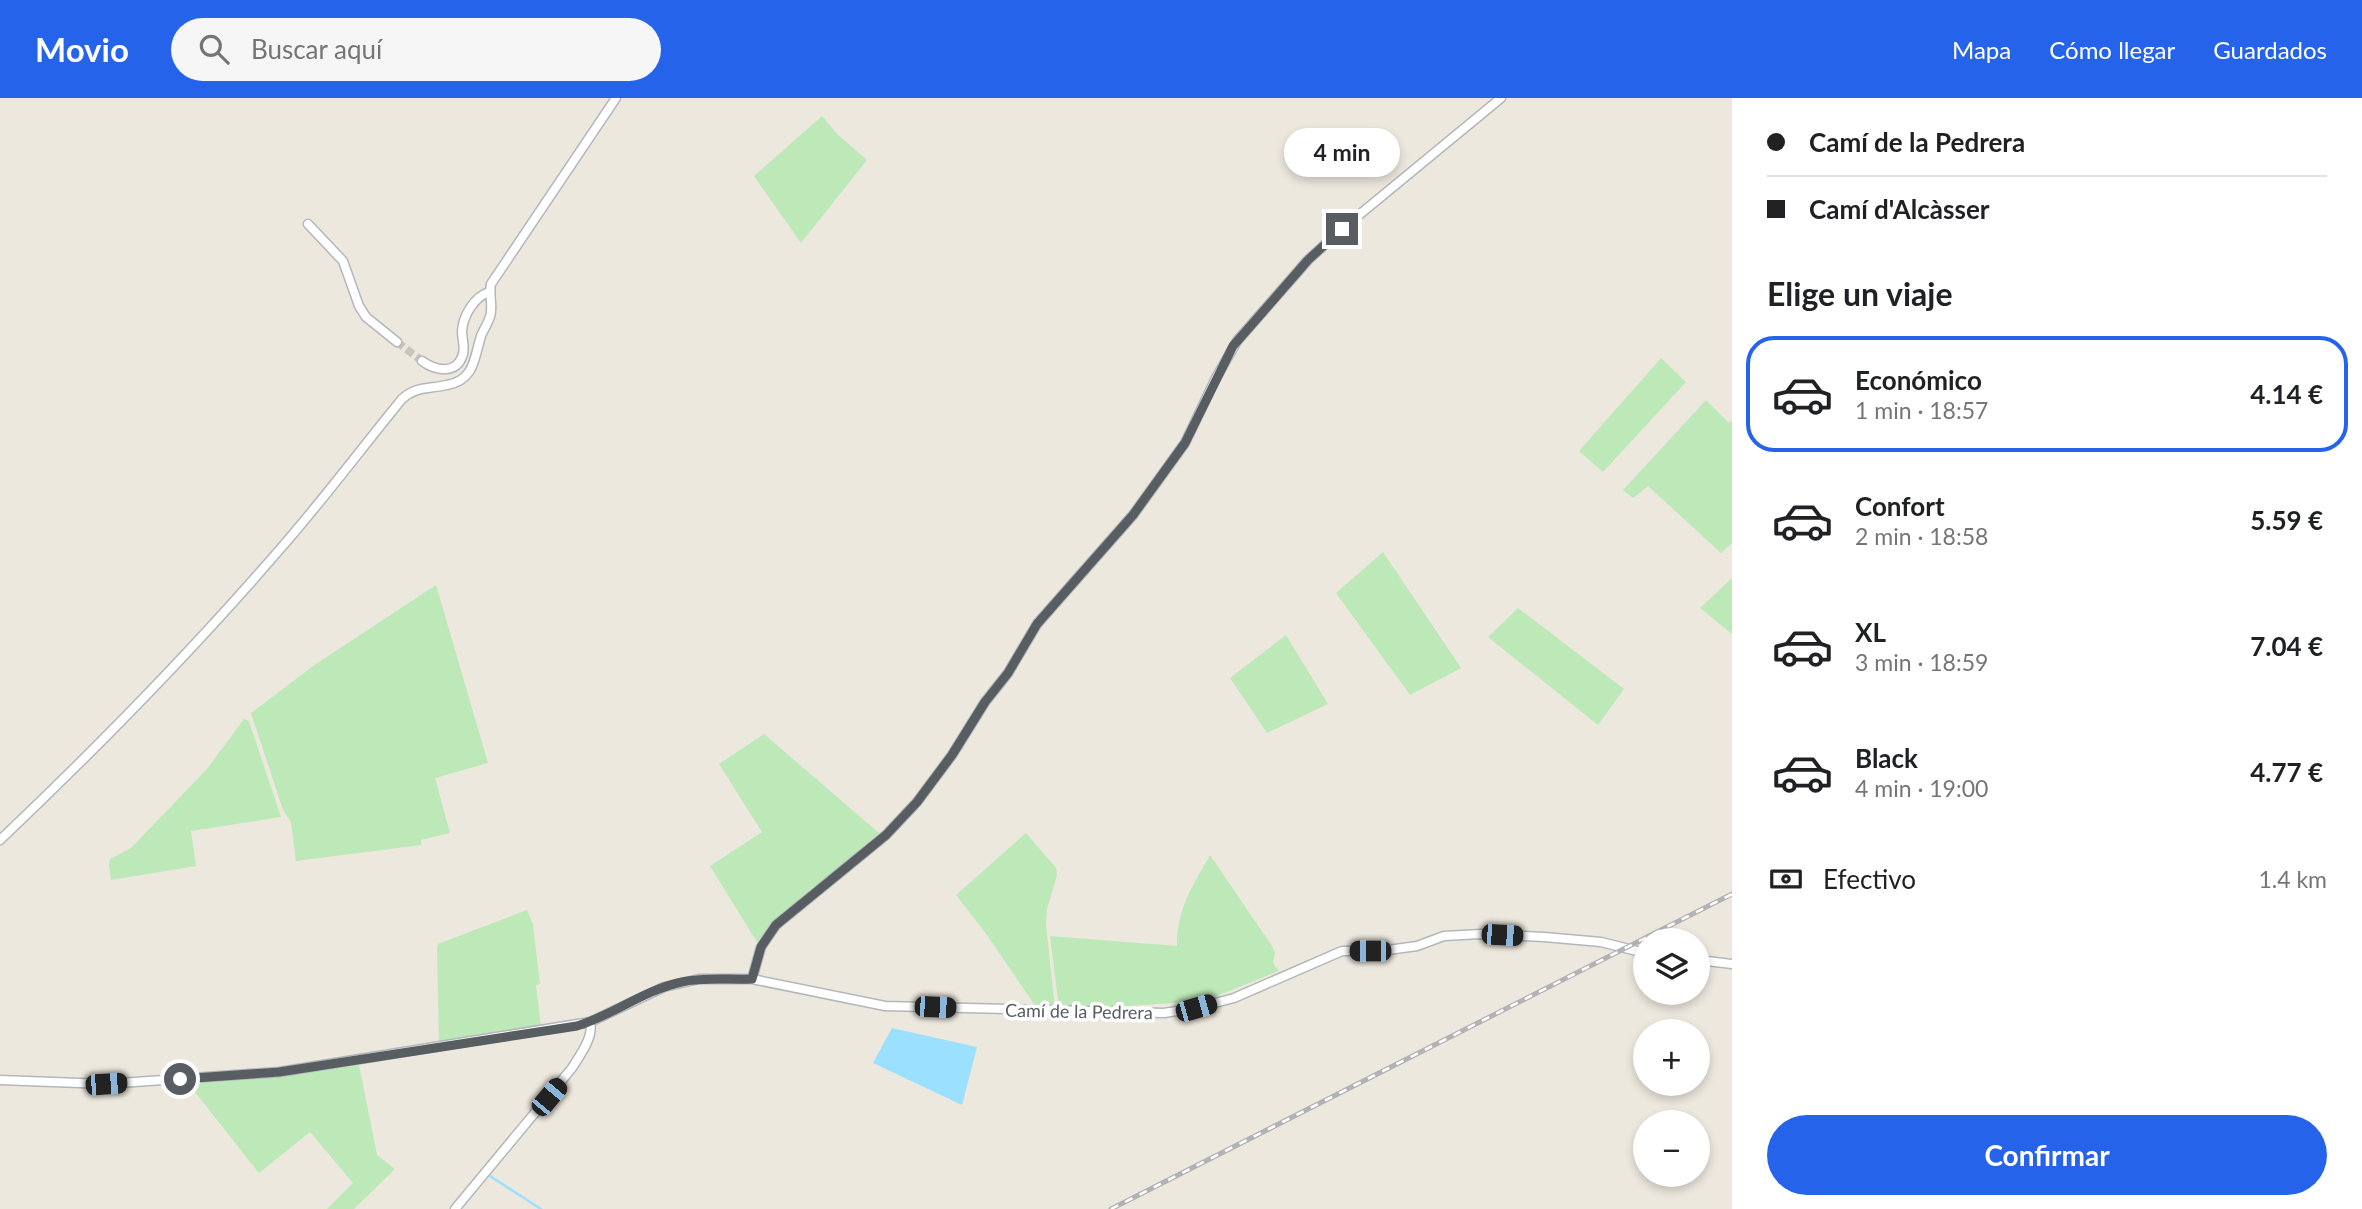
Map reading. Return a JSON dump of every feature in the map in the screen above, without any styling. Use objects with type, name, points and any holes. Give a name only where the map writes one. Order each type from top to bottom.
[{"type":"street","points":[[0,840],[125,717],[239,596],[322,500],[402,399],[419,388],[447,385],[467,375],[476,360],[481,337],[492,311],[489,292],[491,284],[616,98]]},
{"type":"street","points":[[752,979],[761,947],[776,925],[886,835],[917,802],[1008,673],[1037,624],[1133,515],[1185,443],[1237,341],[1308,260],[1334,236],[1501,98]]},
{"type":"street","points":[[308,224],[343,261],[359,306],[366,317],[397,342]]},
{"type":"street","points":[[422,361],[444,370],[450,369],[460,360],[463,352],[463,322],[477,300],[489,292]]},
{"type":"street","name":"Camí de la Pedrera","points":[[590,1022],[621,1005],[682,982],[752,979],[885,1006],[1164,1013],[1234,998],[1342,951],[1381,951],[1417,946],[1444,936],[1481,934],[1544,937],[1601,942],[1633,950]]},
{"type":"street","points":[[1710,961],[1732,964]]},
{"type":"street","points":[[0,1080],[106,1084],[279,1072],[590,1022],[592,1028],[586,1044],[572,1068],[455,1209]]},
{"type":"green space","points":[[822,116],[837,134],[867,160],[801,243],[754,176]]},
{"type":"green space","points":[[1661,358],[1686,382],[1603,472],[1579,451]]},
{"type":"green space","points":[[1706,400],[1729,423],[1732,420],[1732,543],[1721,553],[1648,486],[1633,498],[1623,490]]},
{"type":"green space","points":[[1383,552],[1461,668],[1410,695],[1336,593]]},
{"type":"green space","points":[[1732,578],[1732,634],[1700,608]]},
{"type":"green space","points":[[436,585],[488,763],[435,778],[450,833],[421,840],[421,845],[296,861],[291,822],[283,810],[251,713],[316,664]]},
{"type":"green space","points":[[1518,608],[1624,689],[1598,725],[1488,637]]},
{"type":"green space","points":[[1286,635],[1328,704],[1267,733],[1230,678]]},
{"type":"green space","points":[[244,719],[249,721],[281,817],[191,831],[196,866],[111,880],[110,859],[131,848],[207,769]]},
{"type":"green space","points":[[764,734],[879,833],[774,921],[757,942],[710,866],[762,832],[719,764]]},
{"type":"green space","points":[[1026,833],[1056,868],[1057,875],[1047,909],[1046,925],[1055,1008],[1036,1007],[956,895]]},
{"type":"green space","points":[[1210,855],[1272,946],[1275,953],[1273,963],[1279,971],[1204,1001],[1059,1008],[1050,936],[1177,946],[1183,909]]},
{"type":"green space","points":[[527,910],[533,925],[540,984],[536,985],[541,1027],[439,1043],[438,944]]},
{"type":"green space","points":[[359,1065],[377,1155],[395,1169],[354,1209],[327,1209],[353,1183],[310,1132],[259,1173],[187,1082],[303,1073]]},
{"type":"water","points":[[892,1028],[977,1047],[962,1105],[873,1063]]},
{"type":"waterway","points":[[490,1176],[541,1209]]},
{"type":"tunnel","points":[[397,342],[422,361]]},
{"type":"railway","points":[[1111,1209],[1732,894]]},
{"type":"route","points":[[180,1079],[279,1072],[577,1026],[621,1005],[682,982],[699,979],[752,979],[761,947],[776,925],[886,835],[917,802],[1008,673],[1037,624],[1133,515],[1185,443],[1233,346],[1308,260],[1342,229]]}]
